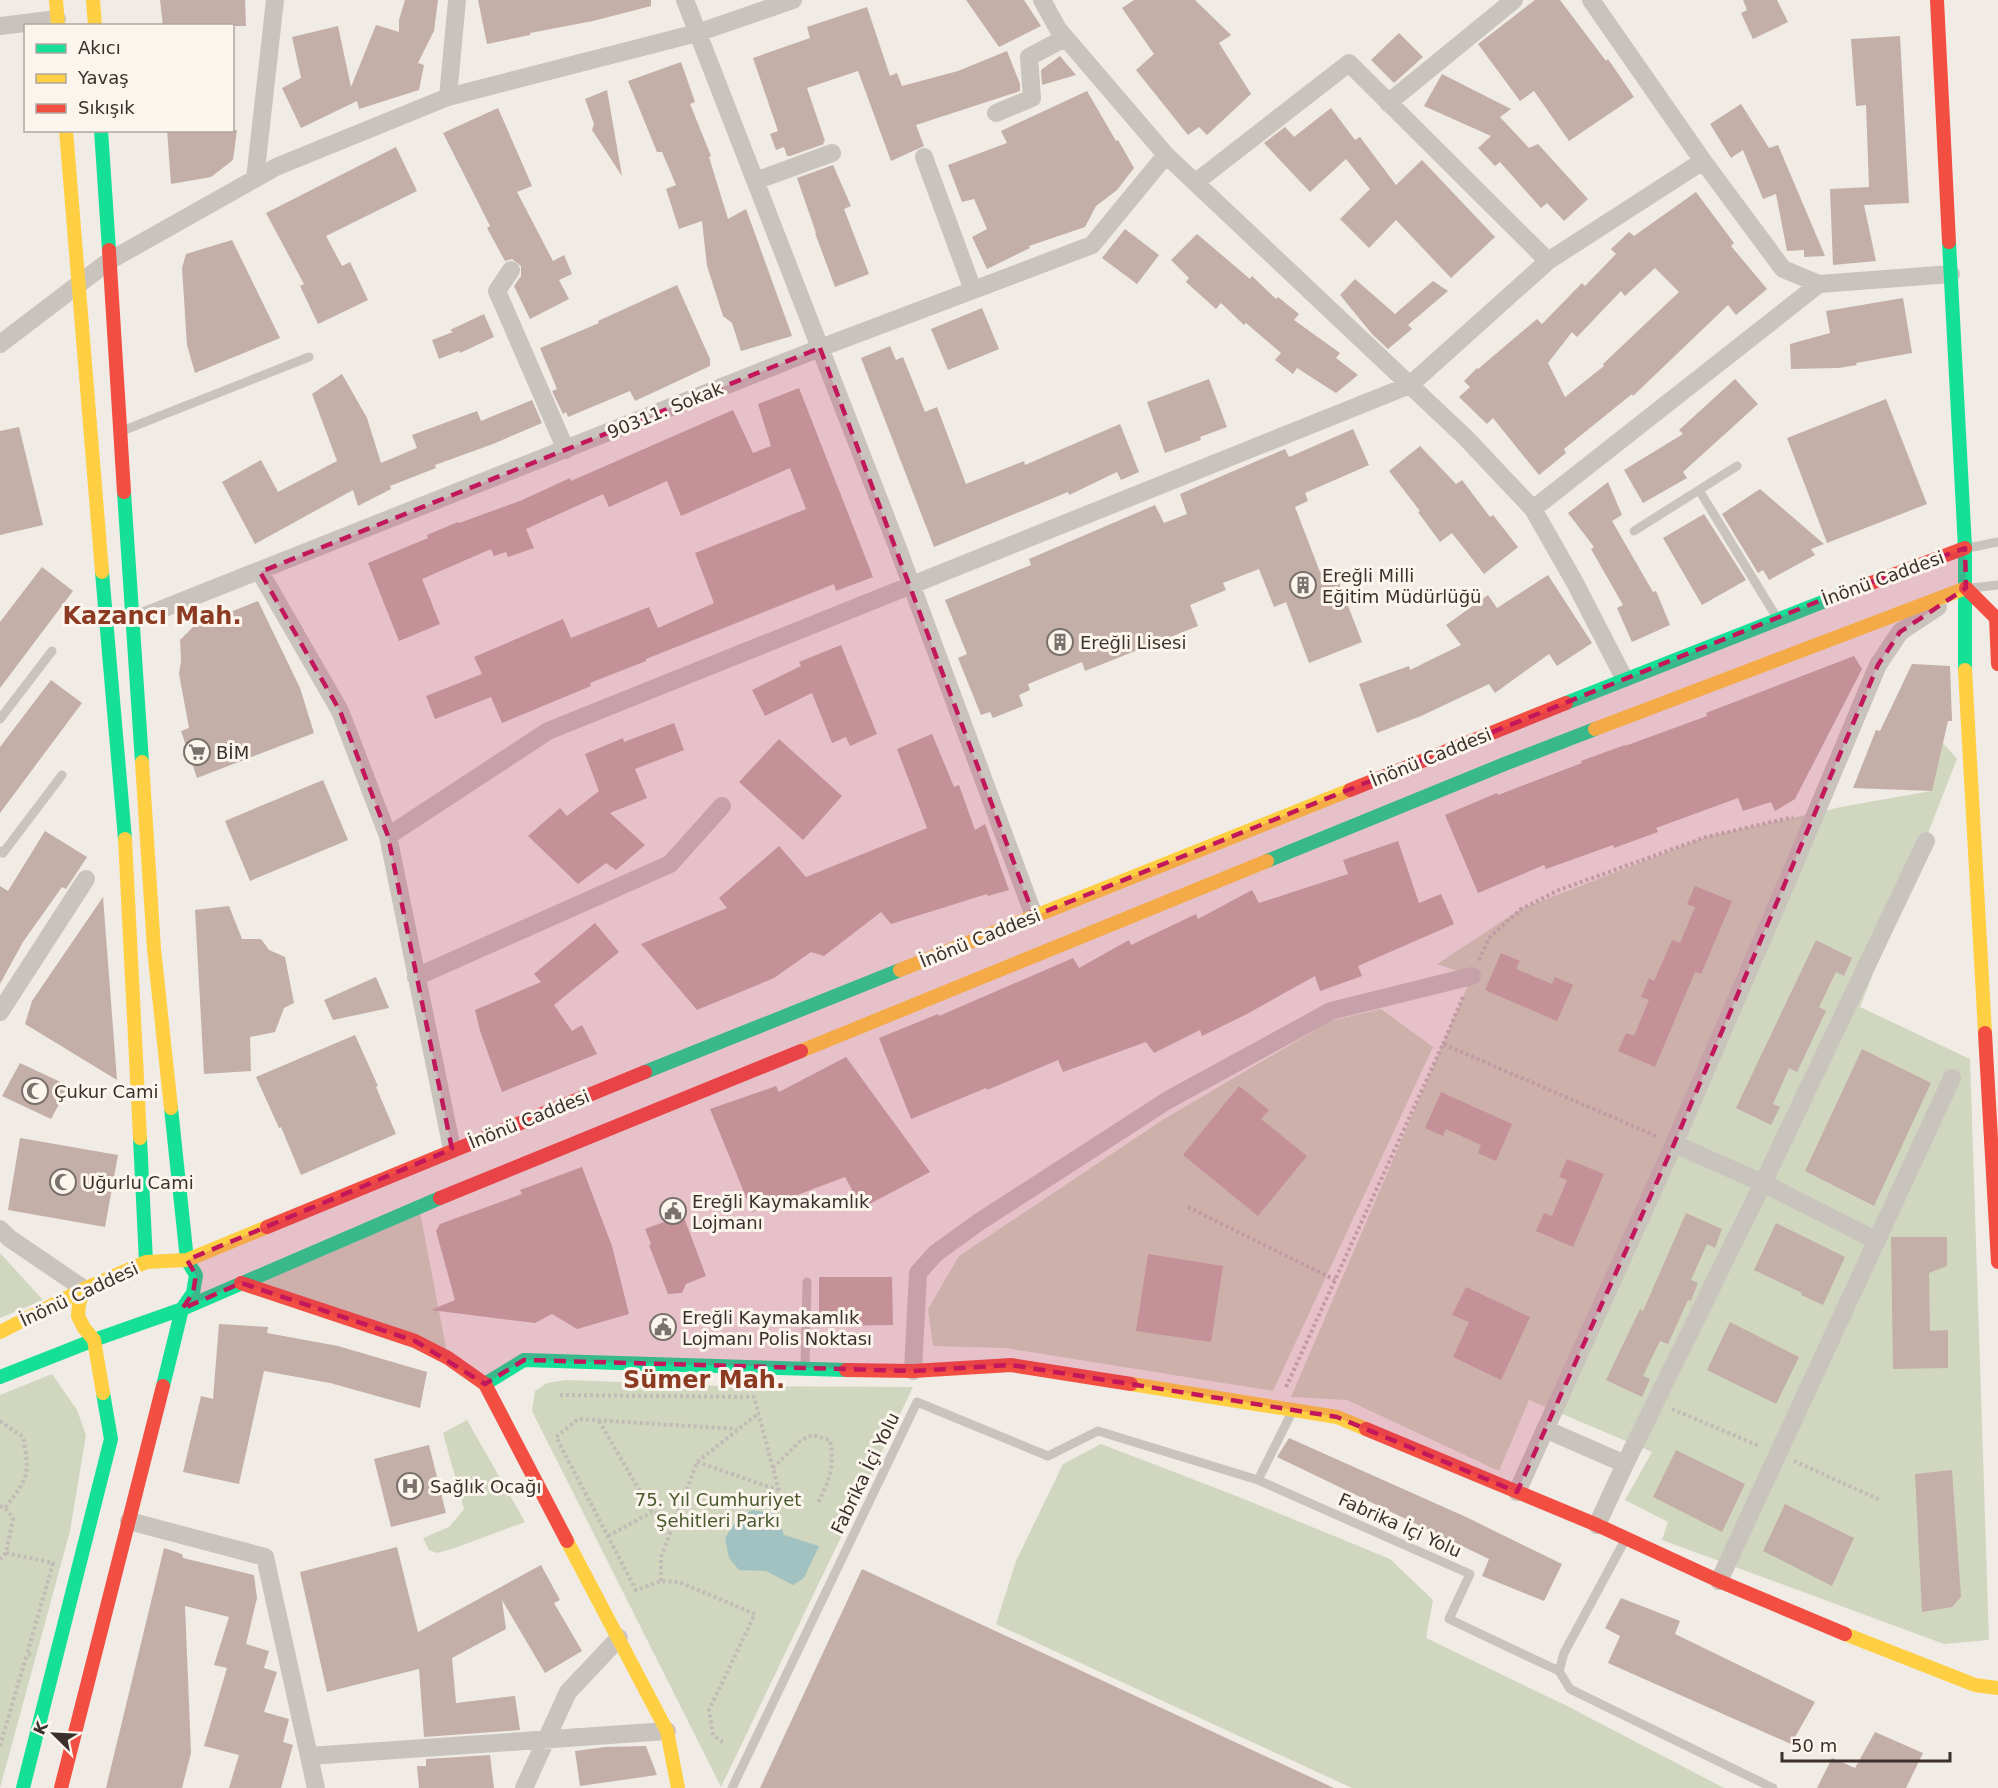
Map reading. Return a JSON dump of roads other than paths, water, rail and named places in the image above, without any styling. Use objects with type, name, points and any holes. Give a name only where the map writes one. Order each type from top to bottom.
[{"type":"main road","points":[[56,0],[57,22]]},
{"type":"main road","points":[[93,0],[95,24]]},
{"type":"main road","points":[[1936,0],[1965,548],[1965,683],[1998,1262]]},
{"type":"main road","points":[[66,132],[126,856],[146,1262]]},
{"type":"main road","points":[[61,1788],[182,1309],[193,1293],[196,1275],[187,1260],[154,949],[101,132]]},
{"type":"main road","name":"İnönü Caddesi","points":[[0,1332],[84,1289],[146,1262],[187,1260],[452,1149],[1624,678],[1965,548]]},
{"type":"main road","points":[[1966,588],[1996,618],[1998,664]]},
{"type":"main road","points":[[0,1377],[182,1309],[441,1198],[1507,764],[1966,588]]},
{"type":"main road","points":[[241,1283],[415,1341],[448,1358],[485,1384],[667,1731],[678,1788]]},
{"type":"main road","points":[[23,1788],[111,1439],[94,1340],[83,1330],[78,1316],[77,1302],[84,1289]]},
{"type":"main road","points":[[485,1384],[524,1360],[805,1370],[913,1371],[1011,1365],[1337,1417],[1597,1525],[1719,1581],[1909,1660],[1975,1685],[1998,1688]]},
{"type":"street","points":[[255,179],[275,0]]},
{"type":"street","points":[[448,97],[457,0]]},
{"type":"street","points":[[685,0],[911,585],[1034,916]]},
{"type":"street","points":[[0,344],[109,261],[276,167],[448,97],[698,33],[793,0]]},
{"type":"street","points":[[1042,0],[1065,38],[1166,155],[1466,438],[1533,509],[1574,581],[1624,678]]},
{"type":"street","points":[[1388,103],[1514,0]]},
{"type":"street","points":[[1591,0],[1703,161],[1783,269],[1819,284],[1951,273]]},
{"type":"street","points":[[28,24],[57,22]]},
{"type":"street","points":[[0,26],[24,24]]},
{"type":"street","points":[[996,113],[1032,98],[1029,57],[1065,38]]},
{"type":"street","points":[[1196,182],[1349,63],[1548,261]]},
{"type":"street","points":[[755,181],[832,153]]},
{"type":"street","name":"90311. Sokak","points":[[132,621],[820,348],[1092,245],[1166,155]]},
{"type":"street","points":[[924,157],[973,290]]},
{"type":"street","points":[[388,836],[548,730],[1410,385],[1548,261],[1703,161]]},
{"type":"street","points":[[511,270],[497,291],[566,450]]},
{"type":"street","points":[[1533,509],[1819,284]]},
{"type":"street","points":[[260,572],[340,711],[388,836],[452,1149]]},
{"type":"street","points":[[1517,1492],[1674,1144],[1878,665],[1900,632],[1966,588]]},
{"type":"street","points":[[416,977],[670,864],[722,806]]},
{"type":"street","points":[[1597,1525],[1624,1464],[1763,1183],[1926,841]]},
{"type":"street","points":[[0,1012],[86,879]]},
{"type":"street","points":[[913,1371],[918,1273],[936,1253],[953,1240],[1168,1100],[1331,1011],[1472,976]]},
{"type":"street","points":[[1719,1581],[1952,1078]]},
{"type":"street","points":[[1674,1144],[1763,1183],[1877,1241]]},
{"type":"street","points":[[0,1229],[9,1238],[84,1289]]},
{"type":"street","points":[[1545,1429],[1624,1464]]},
{"type":"street","points":[[129,1521],[265,1557],[316,1788]]},
{"type":"street","points":[[524,1788],[568,1692],[619,1638]]},
{"type":"street","points":[[309,1756],[667,1731]]},
{"type":"lane","points":[[120,432],[309,357]]},
{"type":"lane","points":[[1634,531],[1737,466]]},
{"type":"lane","points":[[1699,490],[1777,618]]},
{"type":"lane","points":[[1965,548],[1998,542]]},
{"type":"lane","points":[[1966,588],[1998,585]]},
{"type":"lane","points":[[0,719],[52,651]]},
{"type":"lane","points":[[0,851],[3,853],[62,775]]},
{"type":"lane","points":[[805,1370],[807,1282]]},
{"type":"lane","name":"Fabrika İçi Yolu","points":[[732,1788],[917,1402],[1047,1456],[1098,1431],[1258,1480],[1470,1574],[1449,1619],[1559,1671],[1570,1689],[1773,1788]]},
{"type":"lane","points":[[1258,1480],[1293,1410]]},
{"type":"lane","points":[[1559,1671],[1564,1653],[1626,1538]]},
{"type":"water","points":[[752,1510],[776,1514],[784,1535],[819,1546],[804,1578],[793,1585],[766,1571],[739,1570],[729,1558],[725,1538],[738,1518]]},
{"type":"place","name":"Ereğli Milli Eğitim Müdürlüğü","points":[[1303,585]]},
{"type":"place","name":"Ereğli Lisesi","points":[[1060,642]]},
{"type":"place","name":"BİM","points":[[197,752]]},
{"type":"place","name":"Çukur Cami","points":[[35,1091]]},
{"type":"place","name":"Uğurlu Cami","points":[[63,1182]]},
{"type":"place","name":"Ereğli Kaymakamlık Lojmanı","points":[[673,1211]]},
{"type":"place","name":"Ereğli Kaymakamlık Lojmanı Polis Noktası","points":[[663,1327]]},
{"type":"place","name":"Sağlık Ocağı","points":[[410,1486]]},
{"type":"district","name":"Kazancı Mah.","points":[[152,616]]},
{"type":"district","name":"Sümer Mah.","points":[[704,1380]]},
{"type":"park label","name":"75. Yıl Cumhuriyet Şehitleri Parkı","points":[[718,1509]]}]
